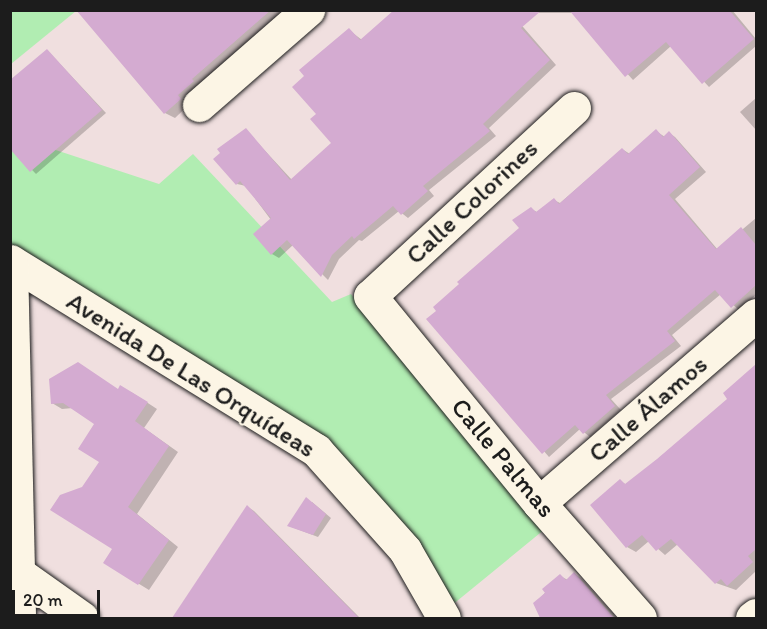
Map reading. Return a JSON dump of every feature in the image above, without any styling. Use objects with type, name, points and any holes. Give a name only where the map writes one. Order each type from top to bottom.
[{"type":"street","points":[[199,105],[308,10]]},
{"type":"street","name":"Calle Colorines","points":[[370,296],[574,108]]},
{"type":"street","points":[[11,262],[14,570],[19,618]]},
{"type":"street","name":"Avenida De Las Orquídeas","points":[[11,262],[315,450],[405,550],[444,618]]},
{"type":"street","name":"Calle Palmas","points":[[370,296],[539,503],[640,618]]},
{"type":"street","name":"Calle Álamos","points":[[539,503],[756,315]]},
{"type":"street","points":[[14,570],[82,618]]},
{"type":"street","points":[[752,618],[756,615]]},
{"type":"green space","points":[[11,10],[76,10],[76,11],[11,64]]},
{"type":"green space","points":[[10,135],[159,184],[193,154],[332,302],[351,294],[545,529],[446,610],[372,508],[11,259]]},
{"type":"building","points":[[76,10],[271,10],[192,79],[194,81],[178,95],[181,99],[164,114]]},
{"type":"building","points":[[394,10],[542,10],[521,28],[550,60],[483,124],[490,131],[423,186],[428,191],[401,215],[393,206],[354,239],[352,236],[332,255],[321,277],[287,240],[271,255],[253,234],[271,218],[240,181],[236,185],[213,159],[220,153],[217,149],[246,128],[290,180],[331,143],[310,119],[316,114],[292,87],[304,76],[299,70],[349,28],[360,40]]},
{"type":"building","points":[[569,10],[729,10],[754,39],[702,84],[666,42],[625,77]]},
{"type":"building","points":[[47,49],[102,110],[30,172],[10,149],[10,80]]},
{"type":"building","points":[[656,129],[663,137],[669,131],[700,167],[669,195],[716,249],[741,227],[756,245],[756,285],[731,308],[715,290],[667,331],[675,341],[606,395],[615,406],[583,434],[575,425],[542,454],[426,319],[436,311],[433,307],[459,284],[457,282],[519,228],[512,220],[531,207],[536,212],[554,198],[559,204],[622,148],[628,154]]},
{"type":"building","points":[[78,362],[118,389],[120,385],[148,402],[135,421],[169,446],[128,507],[169,540],[138,585],[103,563],[112,549],[50,510],[60,495],[82,487],[99,462],[78,449],[94,424],[63,403],[51,404],[49,379]]},
{"type":"building","points":[[756,364],[756,549],[748,556],[753,562],[727,586],[721,579],[715,584],[671,539],[656,551],[642,535],[626,548],[590,505],[620,479],[625,484],[657,459],[727,399],[723,393]]},
{"type":"building","points":[[306,497],[326,514],[313,535],[287,526]]},
{"type":"building","points":[[247,505],[359,618],[172,618]]},
{"type":"building","points":[[574,572],[614,618],[540,618],[533,603],[545,593],[542,589],[560,574],[566,580]]}]
